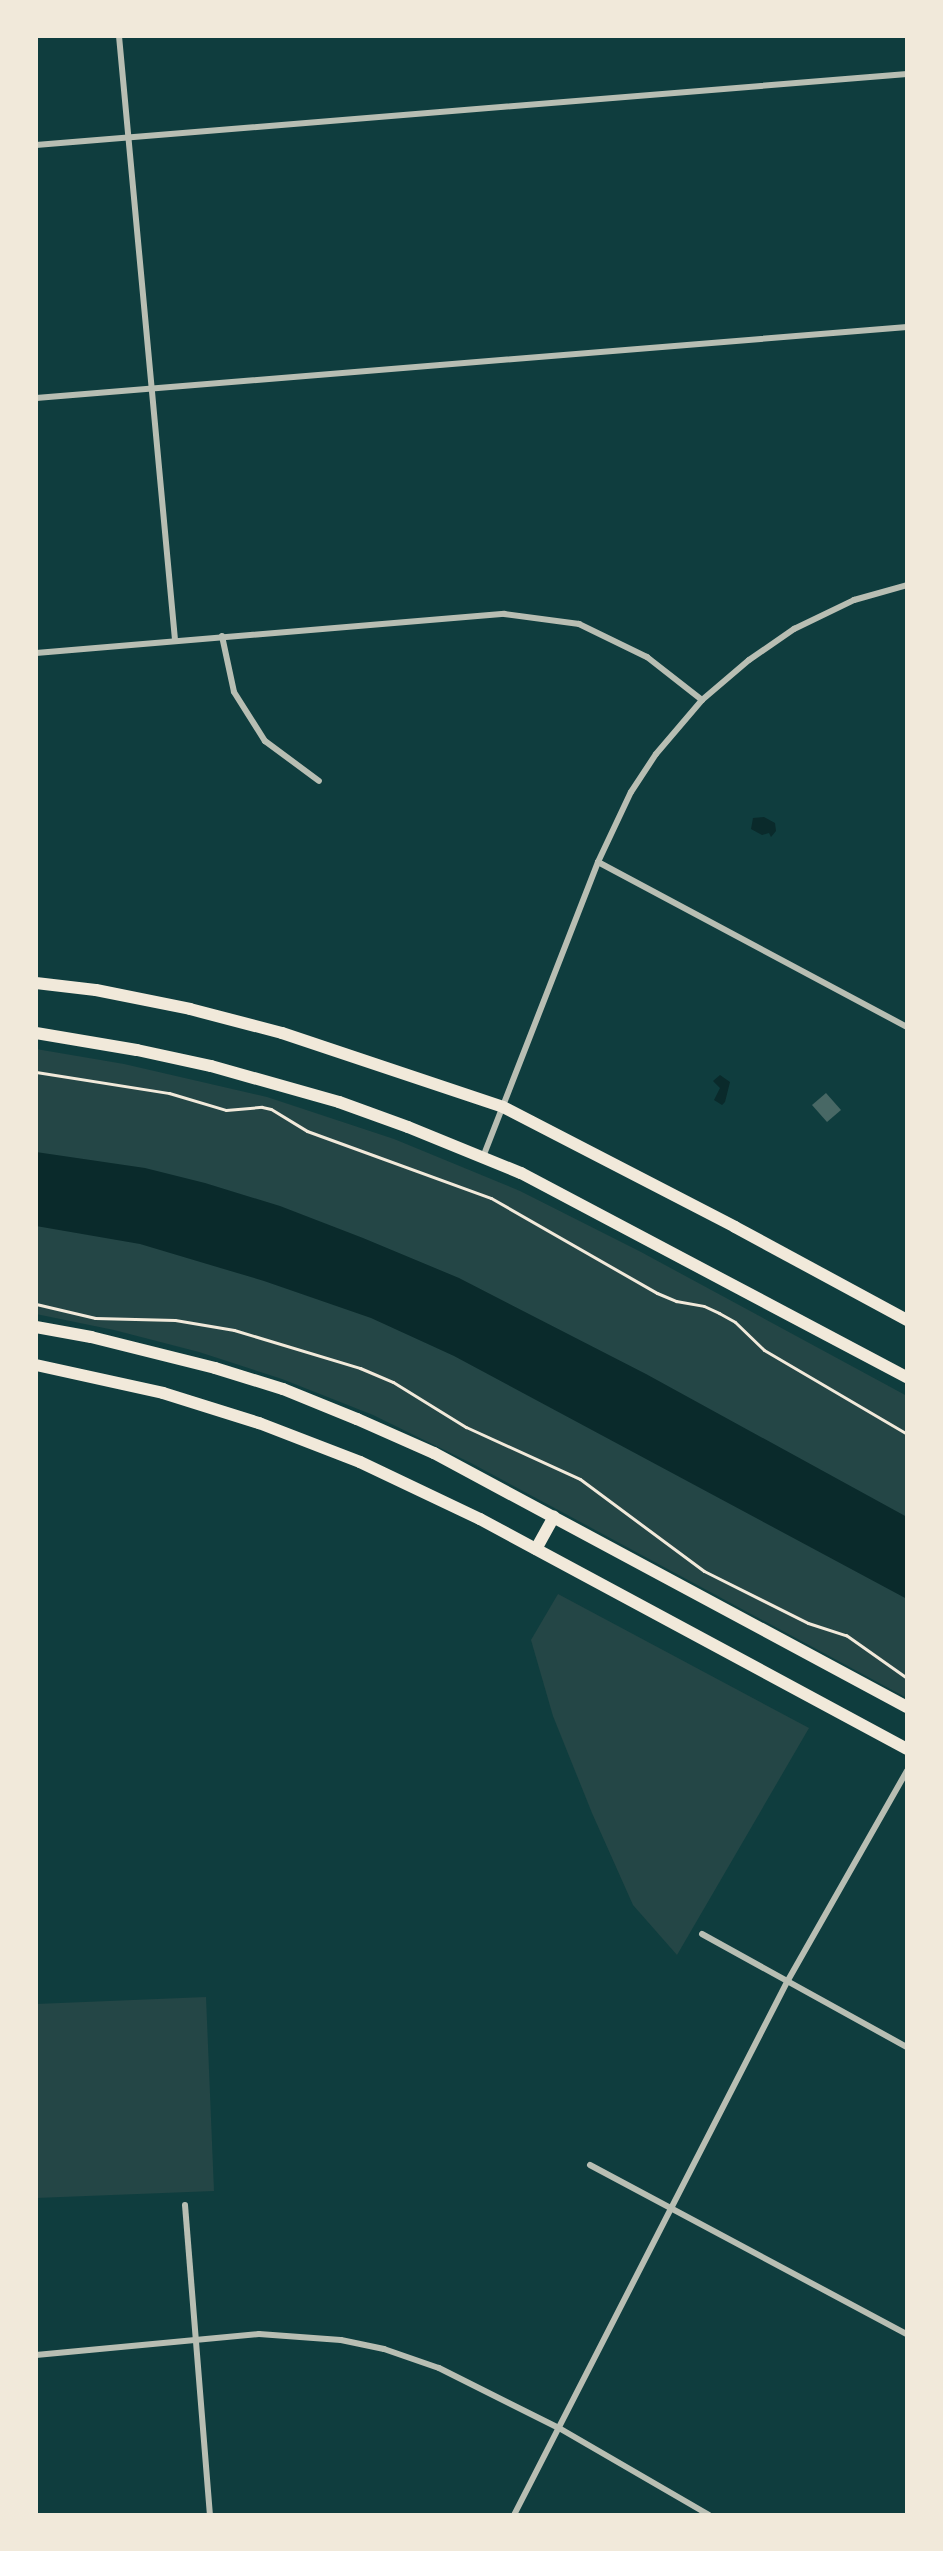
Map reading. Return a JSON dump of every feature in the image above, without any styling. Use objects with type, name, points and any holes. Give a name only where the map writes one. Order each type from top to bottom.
[{"type":"main road","points":[[36,983],[117,994],[190,1009],[282,1033],[503,1107],[735,1227],[907,1320]]},
{"type":"main road","points":[[36,1033],[137,1050],[211,1066],[339,1102],[482,1158],[531,1179],[906,1374]]},
{"type":"main road","points":[[36,1328],[158,1354],[283,1389],[434,1453],[907,1707]]},
{"type":"main road","points":[[36,1365],[163,1393],[259,1423],[360,1462],[536,1549],[907,1749]]},
{"type":"main road","points":[[536,1549],[554,1517]]},
{"type":"street","points":[[119,36],[175,640]]},
{"type":"street","points":[[36,145],[907,74]]},
{"type":"street","points":[[36,398],[907,327]]},
{"type":"street","points":[[482,1158],[598,862],[631,792],[656,754],[702,700],[749,660],[794,629],[854,600],[907,585]]},
{"type":"street","points":[[36,652],[504,614],[579,624],[647,657],[702,700]]},
{"type":"street","points":[[222,636],[234,692],[265,741],[319,781]]},
{"type":"street","points":[[598,862],[906,1024]]},
{"type":"street","points":[[514,2515],[787,1982],[907,1771]]},
{"type":"street","points":[[702,1934],[907,2047]]},
{"type":"street","points":[[590,2165],[671,2206],[907,2334]]},
{"type":"street","points":[[185,2205],[210,2515]]},
{"type":"street","points":[[36,2355],[195,2338],[259,2334],[305,2336],[384,2349],[439,2368],[559,2428],[709,2515]]},
{"type":"path","points":[[36,1072],[169,1093],[226,1110],[262,1107],[271,1109],[307,1131],[491,1198],[657,1293],[676,1301],[704,1306],[735,1322],[764,1350],[907,1434]]},
{"type":"path","points":[[36,1304],[95,1318],[175,1320],[234,1330],[360,1368],[393,1382],[466,1427],[580,1479],[704,1570],[808,1623],[846,1635],[907,1678]]},
{"type":"shaded area","points":[[764,817],[775,823],[776,831],[771,837],[769,833],[762,835],[751,829],[753,818]]},
{"type":"shaded area","points":[[36,1049],[124,1064],[267,1097],[394,1139],[520,1191],[641,1252],[907,1396],[907,1698],[471,1463],[373,1415],[282,1379],[199,1352],[114,1330],[36,1314]]},
{"type":"shaded area","points":[[720,1075],[730,1082],[725,1102],[722,1105],[714,1100],[720,1088],[713,1081]]},
{"type":"shaded area","points":[[36,1152],[145,1168],[205,1183],[280,1206],[459,1278],[646,1374],[907,1517],[907,1599],[454,1356],[371,1318],[264,1281],[140,1244],[36,1226]]},
{"type":"shaded area","points":[[558,1594],[809,1728],[677,1955],[633,1905],[592,1813],[553,1716],[531,1640]]},
{"type":"shaded area","points":[[206,1997],[214,2191],[36,2198],[36,2004]]},
{"type":"building","points":[[826,1093],[841,1110],[827,1122],[812,1105]]}]
